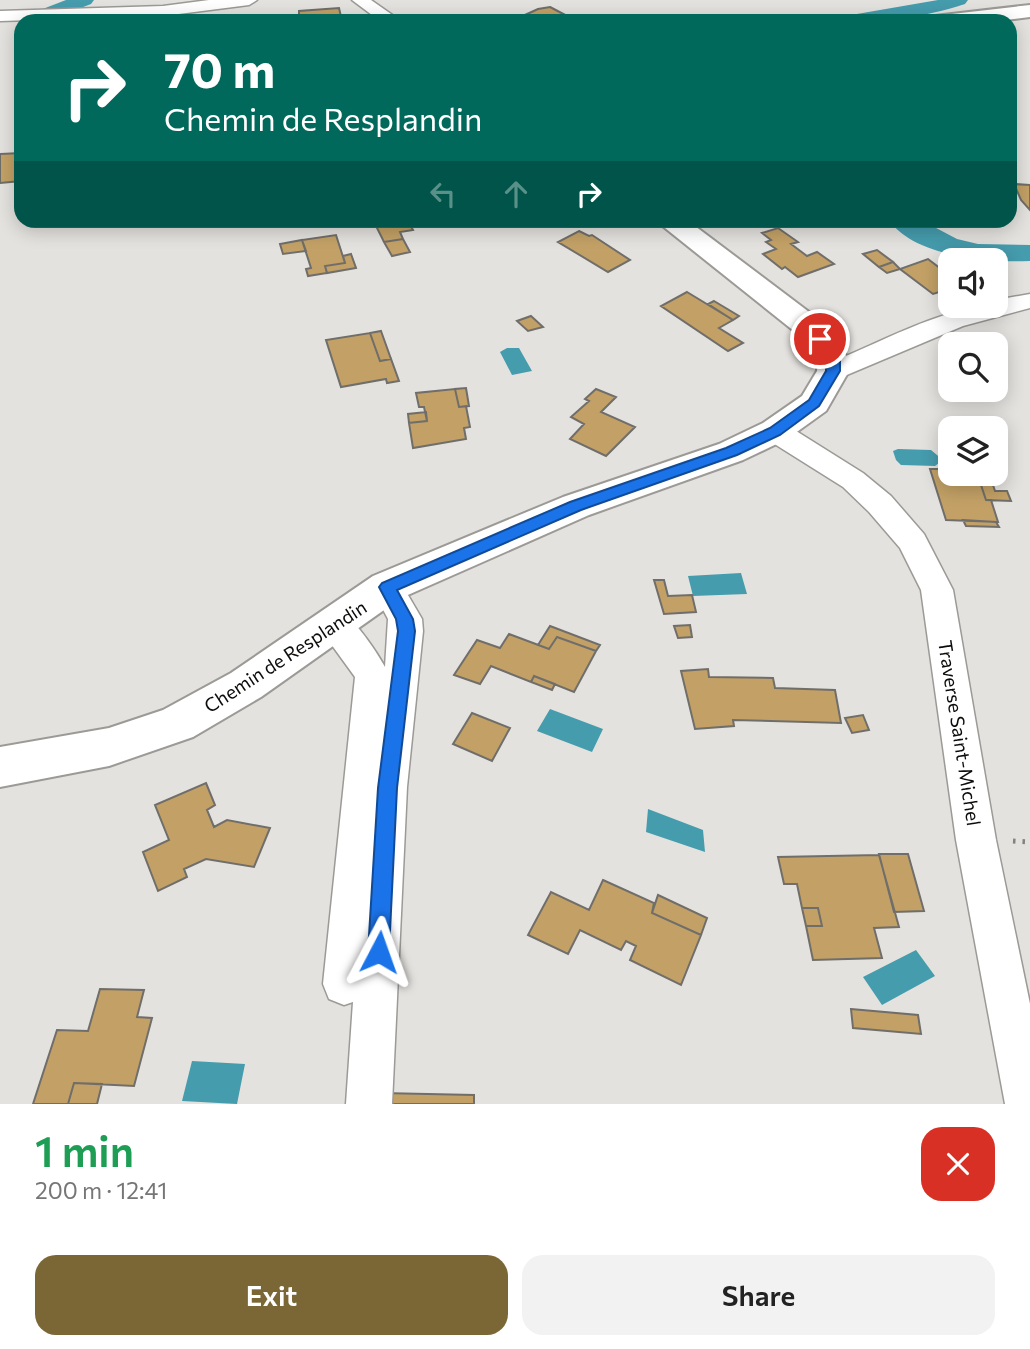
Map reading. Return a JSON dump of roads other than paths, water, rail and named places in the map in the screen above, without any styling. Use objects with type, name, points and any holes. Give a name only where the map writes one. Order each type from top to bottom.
[{"type":"street","points":[[86,14],[163,11],[249,0]]},
{"type":"street","points":[[360,0],[381,14]]},
{"type":"street","points":[[998,14],[1030,10]]},
{"type":"street","points":[[679,228],[810,328],[829,351],[833,371],[968,316],[1009,303],[1030,301]]},
{"type":"street","name":"Chemin de Resplandin","points":[[0,767],[109,747],[177,724],[237,691],[335,626],[387,587],[576,506],[732,452],[775,431],[814,403],[833,371]]},
{"type":"street","name":"Traverse Saint-Michel","points":[[775,431],[853,480],[875,498],[913,542],[937,590],[976,840],[1028,1104]]},
{"type":"street","points":[[369,1104],[388,788],[406,631],[405,619],[387,587]]},
{"type":"street","points":[[335,626],[366,665],[372,677],[344,984]]},
{"type":"water","points":[[507,348],[519,348],[532,371],[512,375],[500,352]]},
{"type":"water","points":[[931,450],[938,456],[938,464],[935,466],[901,465],[893,451]]},
{"type":"water","points":[[741,573],[747,594],[693,596],[688,576]]},
{"type":"water","points":[[550,709],[603,729],[592,752],[537,731]]},
{"type":"water","points":[[648,809],[703,830],[705,852],[646,832]]},
{"type":"water","points":[[916,950],[935,976],[882,1005],[863,977]]},
{"type":"water","points":[[192,1061],[245,1064],[237,1104],[182,1101]]},
{"type":"waterway","points":[[47,14],[84,0]]},
{"type":"waterway","points":[[897,14],[930,9],[958,0]]},
{"type":"waterway","points":[[915,228],[933,239],[963,249],[994,253],[1030,253]]}]
